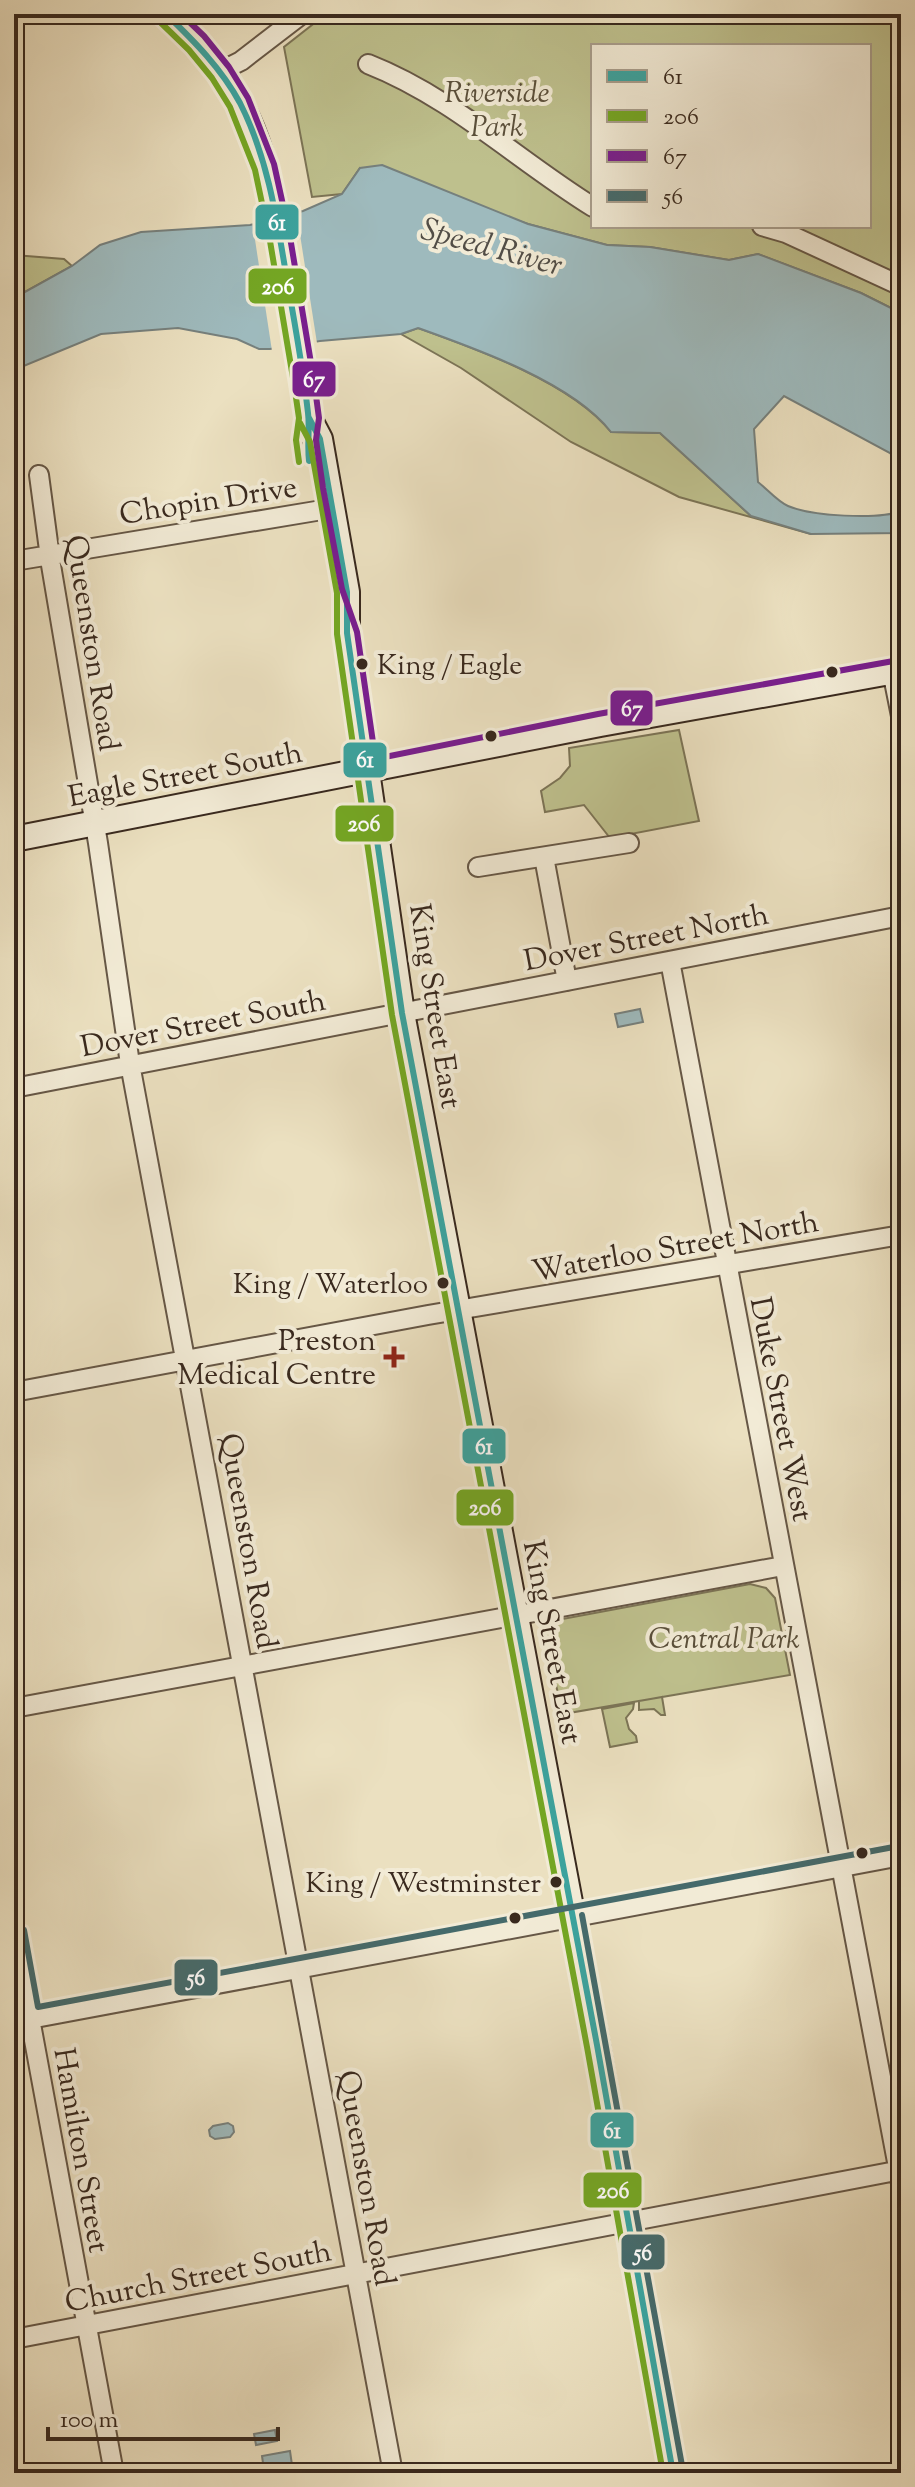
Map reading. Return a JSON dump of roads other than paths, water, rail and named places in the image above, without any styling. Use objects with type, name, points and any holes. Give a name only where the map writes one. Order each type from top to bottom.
[{"type":"main road","name":"King Street East","points":[[166,14],[198,44],[219,72],[245,111],[258,141],[275,203],[298,347],[309,418],[306,440],[316,511],[332,592],[347,633]]},
{"type":"main road","name":"King Street East","points":[[309,418],[320,439],[347,592],[347,633],[402,1013],[597,2045],[673,2473]]},
{"type":"main road","name":"Eagle Street South","points":[[14,839],[600,724],[897,670]]},
{"type":"street","points":[[219,72],[241,61],[302,14]]},
{"type":"street","points":[[368,64],[428,92],[591,206]]},
{"type":"street","points":[[769,228],[901,286]]},
{"type":"street","name":"Queenston Road","points":[[39,475],[130,1064],[393,2473]]},
{"type":"street","name":"Chopin Drive","points":[[14,561],[316,511]]},
{"type":"street","points":[[897,670],[901,716]]},
{"type":"street","points":[[478,867],[629,843]]},
{"type":"street","points":[[544,857],[567,981]]},
{"type":"street","name":"Dover Street North","points":[[402,1013],[901,916]]},
{"type":"street","name":"Duke Street West","points":[[670,961],[900,2175]]},
{"type":"street","name":"Dover Street South","points":[[14,1088],[402,1013]]},
{"type":"street","name":"Waterloo Street North","points":[[14,1392],[901,1235]]},
{"type":"street","points":[[14,1708],[783,1566]]},
{"type":"street","points":[[22,2021],[901,1856]]},
{"type":"street","name":"Hamilton Street","points":[[14,1932],[22,2021],[114,2473]]},
{"type":"street","name":"Church Street South","points":[[14,2339],[900,2175]]},
{"type":"water","name":"Speed River","points":[[382,165],[528,224],[607,245],[650,247],[729,260],[758,254],[861,293],[901,313],[901,465],[890,453],[784,396],[754,429],[758,482],[780,502],[828,514],[861,516],[901,511],[901,533],[811,534],[751,516],[660,433],[611,432],[594,414],[549,383],[495,357],[418,328],[401,334],[270,349],[259,349],[237,339],[178,328],[101,334],[14,370],[14,298],[72,266],[100,245],[141,232],[250,225],[303,211],[342,194],[360,168]]},
{"type":"water","points":[[640,1009],[643,1022],[618,1027],[615,1014]]},
{"type":"water","points":[[228,2123],[233,2126],[234,2132],[230,2137],[215,2139],[210,2136],[209,2130],[213,2126]]},
{"type":"water","points":[[275,2430],[277,2441],[256,2445],[254,2434]]},
{"type":"water","points":[[290,2451],[292,2465],[264,2470],[262,2456]]},
{"type":"place","name":"King / Eagle","points":[[362,664]]},
{"type":"place","name":"King / Waterloo","points":[[443,1283]]},
{"type":"place","name":"Preston Medical Centre","points":[[394,1357]]},
{"type":"place","name":"King / Westminster","points":[[556,1882]]},
{"type":"park label","name":"Riverside Park","points":[[497,109]]},
{"type":"park label","name":"Central Park","points":[[724,1638]]}]
